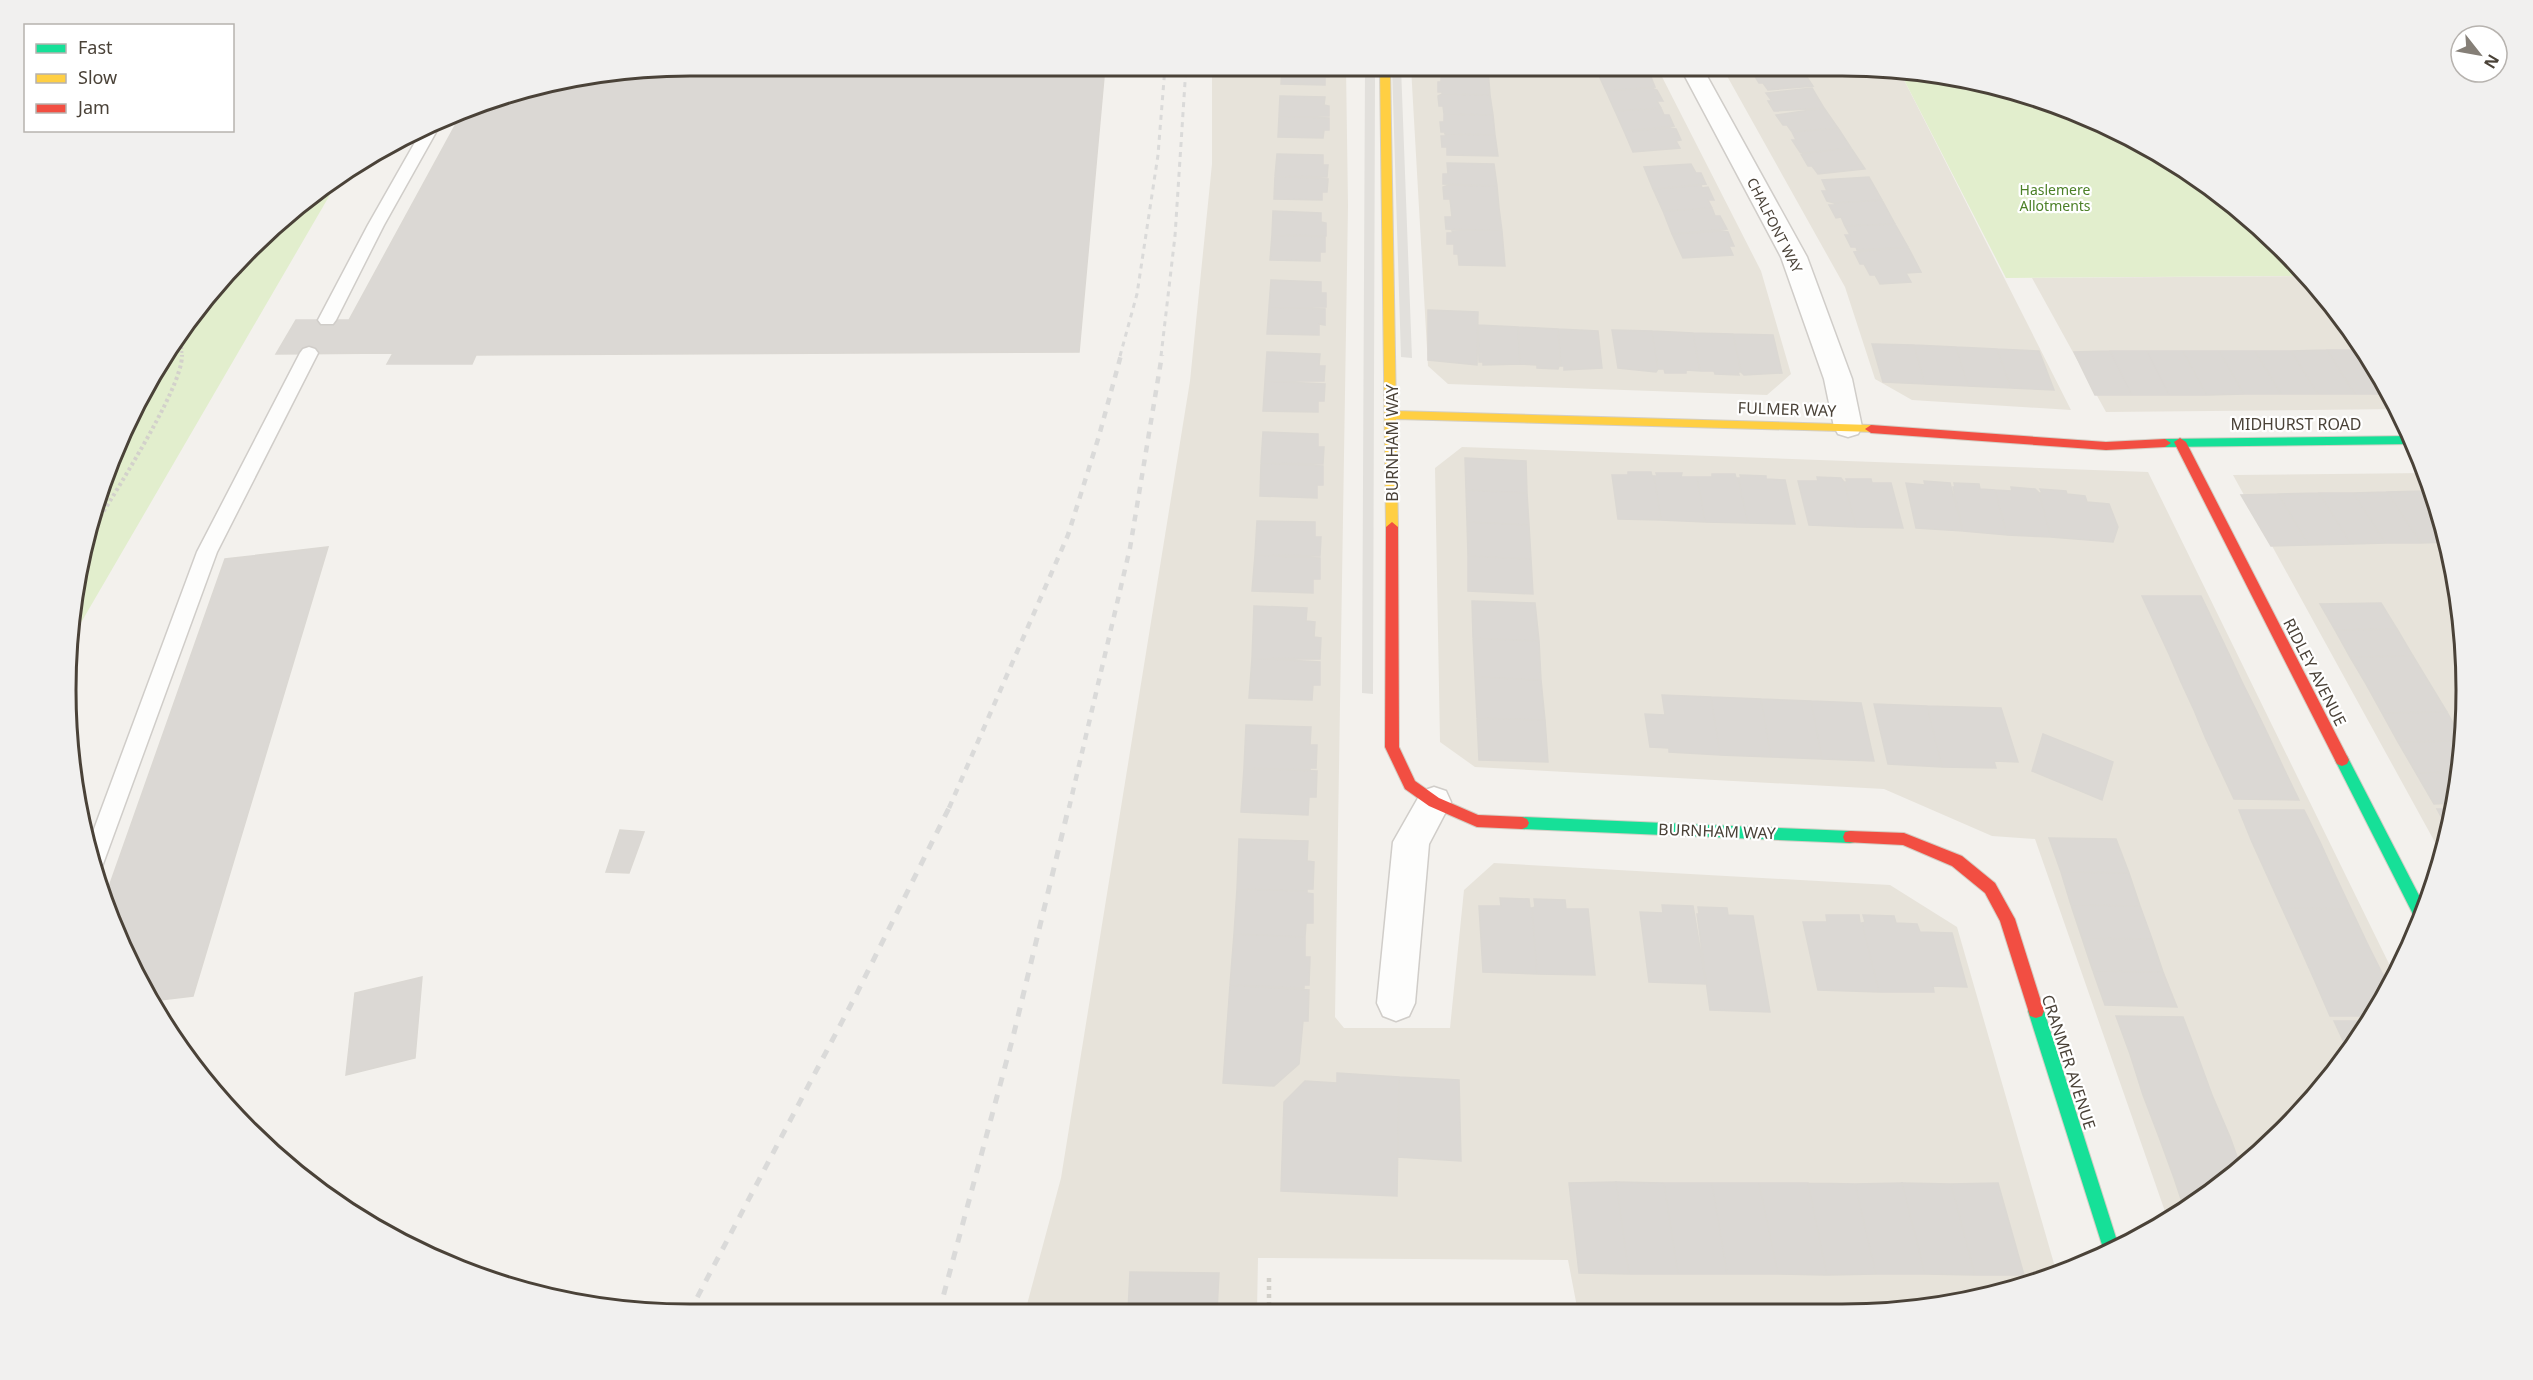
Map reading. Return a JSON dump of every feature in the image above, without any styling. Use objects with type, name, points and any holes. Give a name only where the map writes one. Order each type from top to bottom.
[{"type":"street","name":"BURNHAM WAY","points":[[1385,76],[1392,415],[1392,747],[1410,785],[1434,802],[1477,821],[1904,839],[1957,861],[1990,888]]},
{"type":"street","name":"CHALFONT WAY","points":[[1696,76],[1794,257],[1838,379],[1848,427]]},
{"type":"street","name":"FULMER WAY","points":[[1392,415],[1848,427],[2106,446],[2180,442]]},
{"type":"street","name":"MIDHURST ROAD","points":[[2180,442],[2403,440]]},
{"type":"street","name":"RIDLEY AVENUE","points":[[2180,442],[2417,906]]},
{"type":"street","points":[[1396,1003],[1411,842],[1434,802]]},
{"type":"street","name":"CRANMER AVENUE","points":[[1990,888],[2007,919],[2109,1242]]},
{"type":"lane","points":[[327,320],[425,137]]},
{"type":"lane","points":[[97,850],[207,552],[309,353]]},
{"type":"path","points":[[104,510],[164,406],[182,363],[181,347]]},
{"type":"path","points":[[1269,1278],[1269,1304]]},
{"type":"shaded area","points":[[1212,76],[1346,76],[1348,206],[1335,1017],[1344,1028],[1450,1028],[1464,890],[1494,863],[1890,885],[1957,927],[2055,1266],[2002,1283],[1963,1292],[1883,1302],[1576,1304],[1568,1260],[1258,1258],[1257,1304],[1027,1304],[1061,1178],[1190,381],[1212,164]]},
{"type":"shaded area","points":[[1365,76],[1375,76],[1373,694],[1362,693]]},
{"type":"shaded area","points":[[1392,76],[1401,76],[1412,358],[1401,357]]},
{"type":"shaded area","points":[[1412,76],[1662,76],[1761,271],[1791,374],[1767,395],[1448,384],[1428,366]]},
{"type":"shaded area","points":[[1727,76],[1843,76],[1904,80],[2071,410],[1912,400],[1875,379],[1845,287]]},
{"type":"shaded area","points":[[2296,276],[2353,349],[2388,409],[2106,412],[2032,278]]},
{"type":"shaded area","points":[[1462,447],[2148,472],[2390,966],[2374,997],[2330,1063],[2277,1124],[2216,1177],[2165,1212],[2035,839],[1992,836],[1884,789],[1475,767],[1440,742],[1435,468]]},
{"type":"shaded area","points":[[2417,473],[2436,531],[2445,570],[2455,650],[2455,730],[2445,810],[2437,846],[2233,475]]},
{"type":"green space","name":"Haslemere Allotments","points":[[1904,80],[1963,88],[2002,97],[2078,123],[2114,140],[2184,180],[2216,203],[2248,229],[2296,276],[2006,278]]},
{"type":"green space","points":[[331,193],[81,623],[88,570],[109,493],[123,455],[159,383],[180,349],[229,285],[285,229]]},
{"type":"building","points":[[690,76],[1104,76],[1079,352],[476,355],[472,364],[387,364],[393,353],[276,354],[296,320],[349,320],[457,122],[493,109],[570,88],[650,78]]},
{"type":"building","points":[[1281,76],[1329,76],[1325,77],[1325,85],[1281,84]]},
{"type":"building","points":[[1441,76],[1489,76],[1490,95],[1442,94],[1438,92],[1438,82],[1441,82]]},
{"type":"building","points":[[1599,76],[1651,77],[1655,87],[1606,91]]},
{"type":"building","points":[[1755,76],[1806,76],[1813,86],[1768,90],[1763,83],[1759,83]]},
{"type":"building","points":[[1651,88],[1657,90],[1663,101],[1657,101],[1661,108],[1615,111],[1606,91]]},
{"type":"building","points":[[1812,88],[1824,108],[1774,111],[1768,101],[1772,101],[1766,93]]},
{"type":"building","points":[[1442,94],[1490,95],[1493,115],[1444,114],[1443,106],[1439,106],[1438,96]]},
{"type":"building","points":[[1280,96],[1325,97],[1324,105],[1329,106],[1329,116],[1279,116]]},
{"type":"building","points":[[1661,108],[1664,115],[1669,115],[1674,126],[1624,131],[1615,111]]},
{"type":"building","points":[[1824,108],[1838,128],[1792,132],[1776,115]]},
{"type":"building","points":[[1444,114],[1493,115],[1495,135],[1445,134],[1441,132],[1440,122],[1444,122]]},
{"type":"building","points":[[1279,116],[1329,118],[1329,130],[1324,130],[1323,138],[1278,137]]},
{"type":"building","points":[[1838,128],[1851,148],[1804,153],[1800,152],[1792,140],[1796,140],[1792,132]]},
{"type":"building","points":[[1676,129],[1681,140],[1676,141],[1680,148],[1633,152],[1624,131]]},
{"type":"building","points":[[1445,134],[1495,135],[1498,156],[1447,155],[1447,147],[1442,147],[1441,136],[1446,136]]},
{"type":"building","points":[[1851,148],[1865,169],[1818,174],[1812,166],[1808,166],[1801,154]]},
{"type":"building","points":[[1277,154],[1323,155],[1323,165],[1328,165],[1327,177],[1275,176]]},
{"type":"building","points":[[1447,163],[1494,164],[1497,186],[1443,184],[1443,174],[1448,174]]},
{"type":"building","points":[[1691,164],[1696,173],[1701,173],[1706,184],[1653,189],[1644,167]]},
{"type":"building","points":[[1275,176],[1328,179],[1327,192],[1322,192],[1322,200],[1274,199]]},
{"type":"building","points":[[1869,177],[1882,200],[1834,203],[1827,201],[1822,191],[1827,191],[1822,180]]},
{"type":"building","points":[[1449,185],[1497,186],[1499,208],[1451,208],[1450,199],[1444,199],[1443,187]]},
{"type":"building","points":[[1701,185],[1702,188],[1708,187],[1714,200],[1708,200],[1712,208],[1663,211],[1653,189]]},
{"type":"building","points":[[1882,200],[1895,224],[1845,226],[1841,217],[1836,218],[1829,205],[1835,205],[1834,203]]},
{"type":"building","points":[[1451,208],[1499,208],[1502,231],[1446,229],[1445,217],[1452,217]]},
{"type":"building","points":[[1712,208],[1715,216],[1720,216],[1727,229],[1672,234],[1663,211]]},
{"type":"building","points":[[1273,211],[1321,213],[1321,222],[1326,223],[1326,236],[1272,235]]},
{"type":"building","points":[[1895,224],[1908,247],[1857,250],[1856,247],[1851,247],[1845,235],[1850,235],[1845,226]]},
{"type":"building","points":[[1452,231],[1502,231],[1505,266],[1459,265],[1458,254],[1454,254],[1454,244],[1447,244],[1447,233],[1453,233]]},
{"type":"building","points":[[1728,232],[1734,246],[1729,246],[1733,255],[1683,258],[1672,234]]},
{"type":"building","points":[[1272,235],[1325,237],[1325,252],[1320,252],[1320,261],[1270,260]]},
{"type":"building","points":[[1908,247],[1921,272],[1906,273],[1911,282],[1880,284],[1875,275],[1870,275],[1864,264],[1860,264],[1854,252]]},
{"type":"building","points":[[1271,280],[1321,282],[1321,293],[1326,293],[1326,307],[1269,307]]},
{"type":"building","points":[[1269,307],[1325,309],[1325,325],[1319,324],[1319,335],[1267,334]]},
{"type":"building","points":[[1428,310],[1478,312],[1477,365],[1428,360]]},
{"type":"building","points":[[1478,325],[1518,327],[1520,364],[1483,365],[1483,362],[1479,362]]},
{"type":"building","points":[[1518,327],[1558,329],[1561,366],[1558,369],[1537,368],[1537,365],[1520,364]]},
{"type":"building","points":[[1558,329],[1598,331],[1602,368],[1564,370],[1564,366],[1561,366]]},
{"type":"building","points":[[1612,330],[1652,331],[1658,369],[1656,372],[1618,368]]},
{"type":"building","points":[[1652,331],[1693,333],[1700,371],[1665,373],[1664,369],[1658,369]]},
{"type":"building","points":[[1693,333],[1733,334],[1741,372],[1738,372],[1739,375],[1700,371]]},
{"type":"building","points":[[1733,334],[1773,335],[1782,373],[1744,375],[1741,372]]},
{"type":"building","points":[[1872,344],[1914,345],[1925,384],[1883,382]]},
{"type":"building","points":[[1914,345],[1956,347],[1968,386],[1925,384]]},
{"type":"building","points":[[1956,347],[1997,349],[2011,388],[1968,386]]},
{"type":"building","points":[[1997,349],[2039,351],[2054,390],[2011,388]]},
{"type":"building","points":[[2327,350],[2355,394],[2318,394],[2291,351]]},
{"type":"building","points":[[2327,350],[2354,350],[2380,394],[2355,394]]},
{"type":"building","points":[[2110,351],[2132,395],[2095,395],[2074,352]]},
{"type":"building","points":[[2110,351],[2147,351],[2169,395],[2132,395]]},
{"type":"building","points":[[2147,351],[2183,351],[2207,395],[2169,395]]},
{"type":"building","points":[[2183,351],[2219,351],[2244,394],[2207,395]]},
{"type":"building","points":[[2219,351],[2255,351],[2281,394],[2244,394]]},
{"type":"building","points":[[2255,351],[2291,351],[2318,394],[2281,394]]},
{"type":"building","points":[[1267,352],[1320,354],[1319,366],[1325,366],[1324,381],[1265,381]]},
{"type":"building","points":[[1265,381],[1325,384],[1324,401],[1318,401],[1318,412],[1263,411]]},
{"type":"building","points":[[1263,432],[1318,434],[1318,447],[1324,447],[1323,464],[1261,463]]},
{"type":"building","points":[[1465,458],[1526,461],[1527,493],[1466,490]]},
{"type":"building","points":[[1261,463],[1323,466],[1323,485],[1317,485],[1317,498],[1260,496]]},
{"type":"building","points":[[1628,472],[1651,472],[1654,476],[1661,520],[1618,519],[1612,475],[1628,475]]},
{"type":"building","points":[[1656,473],[1682,473],[1681,477],[1697,477],[1705,522],[1661,520],[1654,476],[1657,476]]},
{"type":"building","points":[[1712,474],[1735,474],[1738,478],[1748,523],[1705,522],[1697,477],[1712,477]]},
{"type":"building","points":[[1740,475],[1766,476],[1766,479],[1785,480],[1795,524],[1748,523],[1738,478],[1741,478]]},
{"type":"building","points":[[1817,477],[1841,478],[1856,527],[1809,525],[1798,481],[1818,481]]},
{"type":"building","points":[[1846,479],[1871,479],[1872,483],[1891,483],[1903,528],[1856,527],[1844,482],[1847,482]]},
{"type":"building","points":[[1924,481],[1950,483],[1963,531],[1916,528],[1906,483],[1925,485]]},
{"type":"building","points":[[1954,483],[1979,484],[1980,489],[1995,490],[2007,535],[1963,531]]},
{"type":"building","points":[[2011,487],[2035,489],[2039,493],[2051,537],[2007,535],[1995,490],[2012,491]]},
{"type":"building","points":[[2040,489],[2066,491],[2067,494],[2085,496],[2087,502],[2109,504],[2118,527],[2113,542],[2051,537],[2039,493],[2042,493]]},
{"type":"building","points":[[1466,490],[1527,493],[1529,525],[1467,522]]},
{"type":"building","points":[[2423,491],[2439,542],[2421,543],[2387,492]]},
{"type":"building","points":[[2387,492],[2421,543],[2386,543],[2353,493]]},
{"type":"building","points":[[2319,493],[2351,544],[2309,545],[2278,494]]},
{"type":"building","points":[[2319,493],[2353,493],[2386,543],[2351,544]]},
{"type":"building","points":[[2278,494],[2309,545],[2271,546],[2241,495]]},
{"type":"building","points":[[1257,521],[1315,522],[1315,537],[1321,537],[1320,556],[1255,555]]},
{"type":"building","points":[[1467,522],[1529,525],[1531,559],[1468,556]]},
{"type":"building","points":[[328,547],[193,996],[161,1000],[123,925],[109,887],[225,559]]},
{"type":"building","points":[[1255,555],[1320,558],[1320,579],[1313,579],[1313,593],[1252,591]]},
{"type":"building","points":[[1468,556],[1531,559],[1533,594],[1468,591]]},
{"type":"building","points":[[2142,596],[2201,596],[2229,654],[2169,654]]},
{"type":"building","points":[[1472,601],[1535,603],[1539,641],[1473,638]]},
{"type":"building","points":[[2381,603],[2397,629],[2335,630],[2320,604]]},
{"type":"building","points":[[1254,606],[1307,608],[1306,621],[1315,622],[1314,637],[1321,638],[1320,659],[1252,658]]},
{"type":"building","points":[[2397,629],[2413,656],[2350,657],[2335,630]]},
{"type":"building","points":[[1473,638],[1539,641],[1541,680],[1475,677]]},
{"type":"building","points":[[2169,654],[2229,654],[2242,682],[2181,682]]},
{"type":"building","points":[[2413,656],[2430,684],[2366,684],[2350,657]]},
{"type":"building","points":[[1252,658],[1320,662],[1320,685],[1313,685],[1312,700],[1249,698]]},
{"type":"building","points":[[1475,677],[1541,680],[1545,720],[1477,718]]},
{"type":"building","points":[[2181,682],[2242,682],[2256,710],[2194,710]]},
{"type":"building","points":[[2366,684],[2430,684],[2447,712],[2382,713]]},
{"type":"building","points":[[1662,695],[1711,697],[1720,755],[1669,752],[1669,748],[1650,747],[1645,714],[1665,715]]},
{"type":"building","points":[[1711,697],[1761,699],[1771,757],[1720,755]]},
{"type":"building","points":[[1761,699],[1811,701],[1822,759],[1771,757]]},
{"type":"building","points":[[1811,701],[1861,703],[1874,761],[1822,759]]},
{"type":"building","points":[[1874,704],[1927,706],[1942,767],[1888,764]]},
{"type":"building","points":[[1927,706],[2001,708],[2018,762],[1994,761],[1996,768],[1942,767]]},
{"type":"building","points":[[2194,710],[2256,710],[2270,739],[2206,739]]},
{"type":"building","points":[[2447,712],[2455,727],[2454,741],[2398,742],[2382,713]]},
{"type":"building","points":[[1477,718],[1545,720],[1548,762],[1479,760]]},
{"type":"building","points":[[1246,725],[1311,727],[1310,745],[1317,745],[1316,768],[1310,768],[1310,770],[1244,768]]},
{"type":"building","points":[[2043,734],[2113,762],[2102,800],[2032,771]]},
{"type":"building","points":[[2206,739],[2270,739],[2284,769],[2220,769]]},
{"type":"building","points":[[2454,741],[2451,772],[2416,773],[2398,742]]},
{"type":"building","points":[[1244,768],[1317,771],[1316,797],[1309,797],[1308,815],[1241,812]]},
{"type":"building","points":[[2220,769],[2284,769],[2299,800],[2234,799]]},
{"type":"building","points":[[2451,772],[2446,803],[2434,804],[2416,773]]},
{"type":"building","points":[[2437,809],[2445,809],[2443,820]]},
{"type":"building","points":[[2239,810],[2304,810],[2320,842],[2252,842]]},
{"type":"building","points":[[620,830],[644,832],[629,873],[606,872]]},
{"type":"building","points":[[2049,838],[2116,839],[2129,873],[2061,872]]},
{"type":"building","points":[[1239,839],[1308,841],[1307,861],[1314,862],[1313,889],[1307,889],[1307,891],[1237,889]]},
{"type":"building","points":[[2252,842],[2320,842],[2335,875],[2267,875]]},
{"type":"building","points":[[2061,872],[2129,873],[2140,906],[2071,905]]},
{"type":"building","points":[[2267,875],[2335,875],[2351,909],[2282,908]]},
{"type":"building","points":[[1237,889],[1307,891],[1313,894],[1313,923],[1306,923],[1305,937],[1234,934]]},
{"type":"building","points":[[1500,898],[1529,899],[1530,908],[1532,908],[1537,974],[1483,972],[1479,906],[1501,906]]},
{"type":"building","points":[[1534,899],[1565,900],[1566,909],[1588,909],[1595,975],[1537,974],[1532,908],[1535,907]]},
{"type":"building","points":[[1662,905],[1693,906],[1706,984],[1649,982],[1640,912],[1663,913]]},
{"type":"building","points":[[2071,905],[2140,906],[2152,939],[2082,938]]},
{"type":"building","points":[[1698,907],[1727,908],[1728,915],[1753,916],[1770,1012],[1710,1010],[1697,914],[1699,914]]},
{"type":"building","points":[[2282,908],[2351,909],[2367,943],[2298,943]]},
{"type":"building","points":[[1826,915],[1859,915],[1879,992],[1818,990],[1803,922],[1827,922]]},
{"type":"building","points":[[1863,915],[1894,916],[1896,923],[1917,924],[1920,932],[1952,933],[1967,987],[1933,986],[1934,992],[1879,992],[1862,923],[1865,922]]},
{"type":"building","points":[[1234,934],[1305,937],[1305,957],[1310,957],[1309,985],[1304,985],[1304,988],[1230,985]]},
{"type":"building","points":[[2082,938],[2152,939],[2163,972],[2093,971]]},
{"type":"building","points":[[2298,943],[2367,943],[2384,978],[2384,979],[2314,979]]},
{"type":"building","points":[[2093,971],[2163,972],[2177,1007],[2105,1005]]},
{"type":"building","points":[[422,977],[415,1058],[346,1075],[355,993]]},
{"type":"building","points":[[2314,979],[2384,979],[2362,1016],[2330,1016]]},
{"type":"building","points":[[1230,985],[1309,990],[1308,1021],[1303,1021],[1299,1064],[1274,1086],[1223,1083]]},
{"type":"building","points":[[2116,1016],[2183,1017],[2197,1054],[2130,1054]]},
{"type":"building","points":[[2334,1021],[2359,1021],[2353,1031],[2344,1043]]},
{"type":"building","points":[[2130,1054],[2197,1054],[2212,1095],[2143,1095]]},
{"type":"building","points":[[1337,1073],[1399,1077],[1397,1196],[1281,1191],[1284,1102],[1305,1081],[1337,1083]]},
{"type":"building","points":[[1399,1077],[1459,1080],[1461,1161],[1398,1157]]},
{"type":"building","points":[[2143,1095],[2212,1095],[2230,1137],[2159,1137]]},
{"type":"building","points":[[2159,1137],[2230,1137],[2238,1159],[2216,1177],[2174,1178]]},
{"type":"building","points":[[2174,1178],[2215,1178],[2184,1200],[2182,1201]]},
{"type":"building","points":[[1616,1182],[1629,1274],[1579,1273],[1569,1183]]},
{"type":"building","points":[[1616,1182],[1664,1183],[1678,1274],[1629,1274]]},
{"type":"building","points":[[1664,1183],[1712,1183],[1727,1274],[1678,1274]]},
{"type":"building","points":[[1712,1183],[1759,1183],[1778,1274],[1727,1274]]},
{"type":"building","points":[[1759,1183],[1808,1183],[1827,1275],[1778,1274]]},
{"type":"building","points":[[1808,1183],[1855,1184],[1876,1274],[1827,1275]]},
{"type":"building","points":[[1902,1183],[1925,1274],[1876,1274],[1855,1184]]},
{"type":"building","points":[[1902,1183],[1951,1184],[1975,1275],[1925,1274]]},
{"type":"building","points":[[1998,1183],[2024,1275],[1975,1275],[1951,1184]]},
{"type":"building","points":[[1130,1272],[1219,1273],[1217,1304],[1128,1304]]},
{"type":"railway","points":[[1120,356],[1137,294],[1158,155],[1164,76]]},
{"type":"railway","points":[[1161,356],[1175,236],[1185,76]]},
{"type":"railway","points":[[949,808],[1068,535],[1121,355]]},
{"type":"railway","points":[[1069,808],[1130,548],[1162,355]]},
{"type":"railway","points":[[694,1304],[856,995],[950,806]]},
{"type":"railway","points":[[941,1304],[1013,1037],[1069,806]]},
{"type":"traffic: fast","points":[[2165,443],[2403,440]]},
{"type":"traffic: fast","points":[[2342,760],[2417,907]]},
{"type":"traffic: fast","points":[[1522,823],[1850,837]]},
{"type":"traffic: fast","points":[[2036,1011],[2109,1242]]},
{"type":"traffic: slow","points":[[1385,76],[1392,527]]},
{"type":"traffic: slow","points":[[1392,415],[1871,429]]},
{"type":"traffic: jam","points":[[1871,429],[2106,446],[2165,443]]},
{"type":"traffic: jam","points":[[2180,442],[2342,760]]},
{"type":"traffic: jam","points":[[1392,527],[1392,747],[1410,785],[1434,802],[1477,821],[1522,823]]},
{"type":"traffic: jam","points":[[1850,837],[1904,839],[1957,861],[1990,888],[2007,919],[2036,1011]]}]
